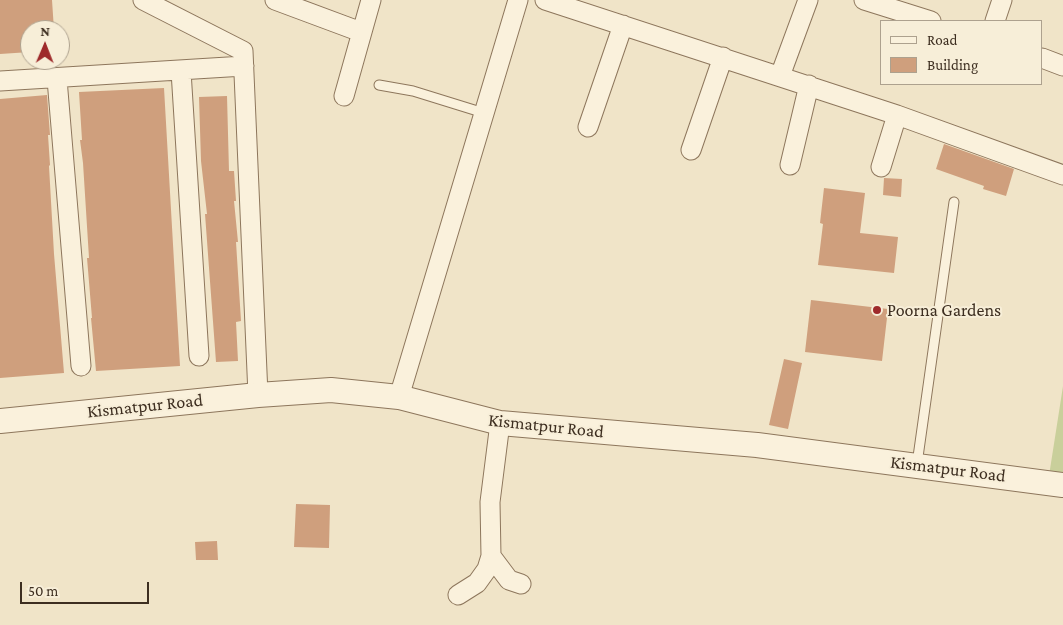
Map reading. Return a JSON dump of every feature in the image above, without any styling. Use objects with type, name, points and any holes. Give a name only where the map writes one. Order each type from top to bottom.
[{"type":"street","points":[[142,0],[243,51],[258,395]]},
{"type":"street","points":[[275,0],[361,32]]},
{"type":"street","points":[[344,96],[371,0]]},
{"type":"street","points":[[399,397],[518,0]]},
{"type":"street","points":[[545,0],[809,85],[1063,174]]},
{"type":"street","points":[[780,76],[808,0]]},
{"type":"street","points":[[864,0],[910,7],[930,20]]},
{"type":"street","points":[[995,20],[1002,0]]},
{"type":"street","points":[[588,127],[623,25]]},
{"type":"street","points":[[691,150],[723,58]]},
{"type":"street","points":[[1043,58],[1063,66]]},
{"type":"street","points":[[0,81],[57,79],[244,66]]},
{"type":"street","points":[[181,70],[199,356]]},
{"type":"street","points":[[57,79],[81,366]]},
{"type":"street","points":[[790,165],[809,85]]},
{"type":"street","points":[[881,167],[897,115]]},
{"type":"street","name":"Kismatpur Road","points":[[0,420],[258,395],[331,390],[399,397],[500,424],[757,445],[1063,484]]},
{"type":"street","points":[[458,595],[477,583],[487,569],[491,556],[490,502],[500,424]]},
{"type":"street","points":[[491,556],[509,580],[521,584]]},
{"type":"lane","points":[[379,84],[413,91],[484,113]]},
{"type":"lane","points":[[917,465],[954,202]]},
{"type":"green space","points":[[1063,386],[1063,485],[1048,482]]},
{"type":"building","points":[[0,0],[52,0],[53,20],[20,20],[20,53],[0,54]]},
{"type":"building","points":[[164,88],[180,366],[96,371],[87,258],[89,258],[80,140],[82,140],[79,92]]},
{"type":"building","points":[[47,95],[54,254],[64,373],[0,378],[0,99]]},
{"type":"building","points":[[227,96],[229,171],[234,171],[241,321],[236,322],[238,361],[216,362],[205,214],[207,214],[201,161],[199,97]]},
{"type":"building","points":[[944,144],[1014,169],[1006,196],[983,189],[984,186],[936,169]]},
{"type":"building","points":[[884,178],[902,179],[901,197],[883,195]]},
{"type":"building","points":[[824,188],[865,193],[860,233],[898,237],[894,273],[818,265],[823,224],[820,223]]},
{"type":"building","points":[[811,300],[888,309],[882,361],[805,352]]},
{"type":"building","points":[[784,359],[802,363],[788,429],[769,425]]},
{"type":"building","points":[[296,504],[330,505],[329,548],[294,547]]},
{"type":"building","points":[[217,541],[218,560],[196,560],[195,542]]},
{"type":"place","name":"Poorna Gardens","points":[[877,310]]}]
